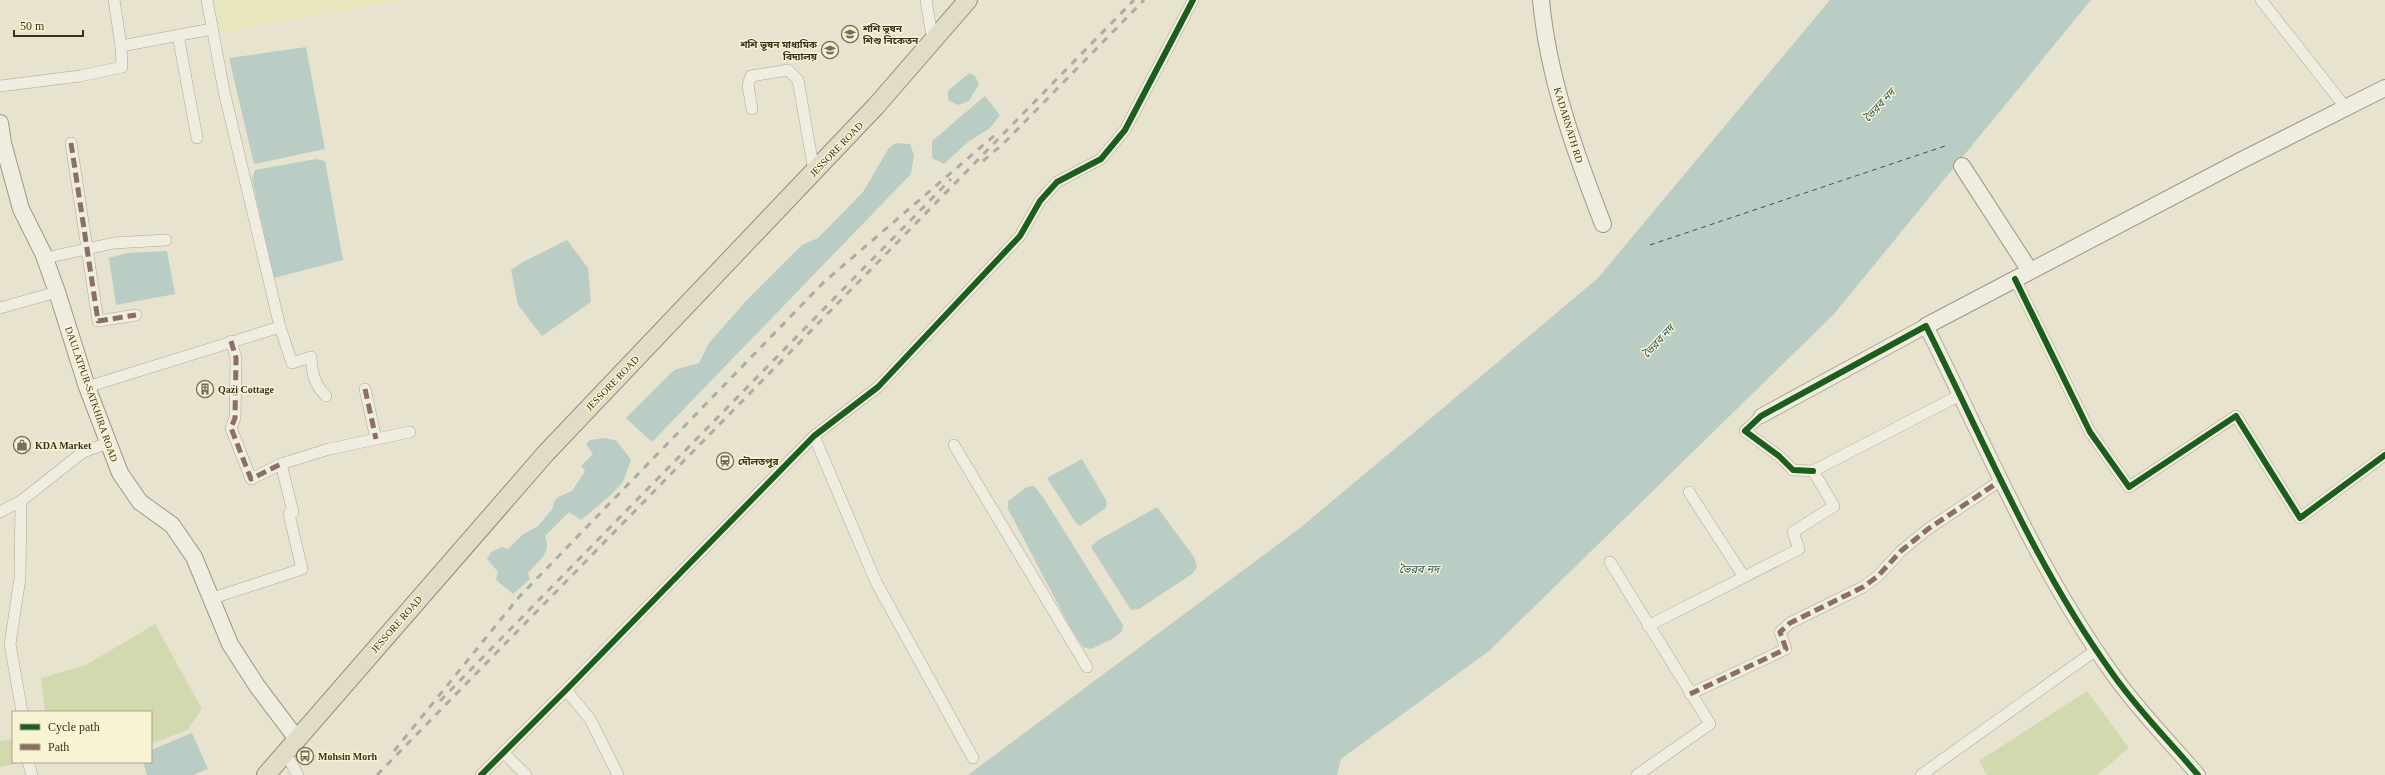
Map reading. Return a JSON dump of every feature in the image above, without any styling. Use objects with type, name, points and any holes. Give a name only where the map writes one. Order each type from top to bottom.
[{"type":"highway","name":"JESSORE ROAD","points":[[266,775],[546,453],[814,171],[933,42],[968,0]]},
{"type":"highway","name":"JESSORE ROAD","points":[[277,775],[294,768],[598,408],[697,308],[878,115],[979,0]]},
{"type":"main road","name":"KADARNATH RD","points":[[1540,0],[1543,24],[1563,112],[1603,224]]},
{"type":"main road","points":[[1926,326],[2014,279],[2385,88]]},
{"type":"main road","name":"DAULATPUR-SATKHIRA ROAD","points":[[0,123],[3,143],[21,209],[45,258],[58,292],[87,386],[120,473],[140,502],[172,525],[194,556],[210,599],[230,644],[257,686],[297,739]]},
{"type":"main road","points":[[1962,166],[2030,271]]},
{"type":"street","points":[[0,86],[80,76],[122,67],[121,46],[114,0]]},
{"type":"street","points":[[207,0],[224,91],[280,327],[292,363],[311,357],[312,375],[319,389],[326,396]]},
{"type":"street","points":[[926,0],[933,42]]},
{"type":"street","points":[[480,775],[504,753],[814,436],[878,387],[1020,236],[1040,202],[1057,182],[1101,159],[1125,130],[1193,0]]},
{"type":"street","points":[[2261,0],[2346,108]]},
{"type":"street","points":[[121,46],[212,29]]},
{"type":"street","points":[[178,35],[197,138]]},
{"type":"street","points":[[752,109],[748,85],[751,76],[788,70],[798,80],[814,171]]},
{"type":"street","points":[[71,143],[98,321],[136,315]]},
{"type":"street","points":[[45,258],[114,243],[166,240]]},
{"type":"street","points":[[2014,279],[2090,432],[2129,487],[2236,416],[2300,518],[2385,455]]},
{"type":"street","points":[[0,308],[58,292]]},
{"type":"street","points":[[1960,395],[1813,471],[1793,470],[1779,456],[1745,431],[1761,416],[1926,326],[1960,395],[2000,481],[2029,536],[2096,650],[2113,675],[2198,775]]},
{"type":"street","points":[[87,386],[280,327]]},
{"type":"street","points":[[231,341],[236,358],[235,418],[231,428],[251,478],[281,464],[329,449],[410,432]]},
{"type":"street","points":[[366,389],[376,439]]},
{"type":"street","points":[[814,436],[876,582],[973,758]]},
{"type":"street","points":[[0,512],[21,502],[83,452],[108,443]]},
{"type":"street","points":[[954,445],[1086,667]]},
{"type":"street","points":[[210,599],[302,569],[288,514],[293,512],[281,464]]},
{"type":"street","points":[[1648,626],[1799,549],[1792,532],[1834,506],[1813,471]]},
{"type":"street","points":[[1690,694],[1786,649],[1780,632],[1790,623],[1863,587],[1878,576],[1901,551],[1928,529],[2000,481]]},
{"type":"street","points":[[1689,492],[1744,577]]},
{"type":"street","points":[[21,502],[20,578],[5,644],[22,711]]},
{"type":"street","points":[[1610,562],[1648,626],[1710,724],[1637,775]]},
{"type":"street","points":[[1921,775],[2096,650]]},
{"type":"street","points":[[566,690],[590,719],[618,775]]},
{"type":"street","points":[[504,753],[526,775]]},
{"type":"street","points":[[28,763],[32,775]]},
{"type":"shaded area","points":[[213,0],[402,0],[221,33]]},
{"type":"green space","points":[[155,624],[202,709],[187,730],[152,744],[152,711],[45,711],[41,678],[86,665]]},
{"type":"green space","points":[[2087,691],[2129,748],[2097,775],[1987,775],[1979,761]]},
{"type":"green space","points":[[12,739],[12,763],[19,763],[0,767],[0,741]]},
{"type":"water","name":"ভৈরব নদ","points":[[1830,0],[2091,0],[1834,314],[1489,651],[1341,759],[1337,775],[968,775],[1300,528],[1597,279]]},
{"type":"water","points":[[306,47],[325,149],[254,164],[229,58]]},
{"type":"water","points":[[969,73],[975,76],[979,84],[969,101],[958,105],[948,100],[948,91]]},
{"type":"water","points":[[985,96],[1000,115],[990,128],[968,142],[944,164],[932,158],[932,141]]},
{"type":"water","points":[[896,143],[910,144],[914,155],[911,174],[652,442],[626,418],[674,370],[699,363],[709,343],[746,301],[802,245],[818,238],[863,192],[889,148]]},
{"type":"water","points":[[316,159],[325,161],[343,260],[274,278],[252,179],[255,170]]},
{"type":"water","points":[[567,240],[588,268],[591,302],[542,336],[518,305],[511,270],[523,262]]},
{"type":"water","points":[[167,251],[175,294],[116,305],[109,258],[127,253]]},
{"type":"water","points":[[606,438],[617,441],[631,460],[623,482],[611,495],[581,520],[569,512],[545,536],[547,542],[546,552],[528,573],[530,579],[513,594],[496,580],[498,572],[487,559],[491,552],[502,547],[508,549],[522,535],[538,526],[553,508],[554,502],[558,497],[572,491],[585,471],[581,466],[593,454],[586,444],[590,440]]},
{"type":"water","points":[[1082,459],[1107,502],[1106,508],[1080,526],[1076,523],[1047,478]]},
{"type":"water","points":[[1034,486],[1043,497],[1123,625],[1122,631],[1114,638],[1091,649],[1083,647],[1070,627],[1008,509],[1008,501],[1027,487]]},
{"type":"water","points":[[1157,507],[1194,557],[1197,567],[1192,574],[1139,609],[1131,610],[1091,547],[1097,541]]},
{"type":"water","points":[[192,733],[208,769],[193,775],[147,775],[143,763],[152,763],[152,750]]},
{"type":"ferry route","points":[[1650,245],[1945,146]]},
{"type":"railway","points":[[377,775],[1134,0]]},
{"type":"railway","points":[[983,161],[1005,142],[1144,0]]},
{"type":"railway","points":[[394,751],[519,597],[824,282],[995,135]]},
{"type":"railway","points":[[440,701],[951,179]]},
{"type":"marked path","points":[[71,143],[98,321],[136,315]]},
{"type":"marked path","points":[[231,341],[236,358],[235,418],[231,428],[251,479],[281,464]]},
{"type":"marked path","points":[[365,389],[376,439]]},
{"type":"marked path","points":[[1690,694],[1786,649],[1780,632],[1790,623],[1863,587],[1878,576],[1901,551],[1928,529],[2000,481]]},
{"type":"cycle path","points":[[481,775],[814,436],[878,387],[1020,236],[1040,201],[1057,182],[1101,159],[1125,130],[1193,0]]},
{"type":"cycle path","points":[[2015,279],[2090,432],[2129,487],[2236,416],[2300,518],[2385,455]]},
{"type":"cycle path","points":[[1813,471],[1793,470],[1779,456],[1745,431],[1761,416],[1926,326],[2012,503],[2035,547],[2084,632],[2122,686],[2198,775]]},
{"type":"place","name":"শশি ভূষন শিশু নিকেতন","points":[[850,34]]},
{"type":"place","name":"শশি ভূষন মাধ্যমিক বিদ্যালয়","points":[[830,50]]},
{"type":"place","name":"Qazi Cottage","points":[[205,389]]},
{"type":"place","name":"KDA Market","points":[[22,445]]},
{"type":"place","name":"দৌলতপুর","points":[[725,461]]},
{"type":"place","name":"Mohsin Morh","points":[[305,756]]}]
